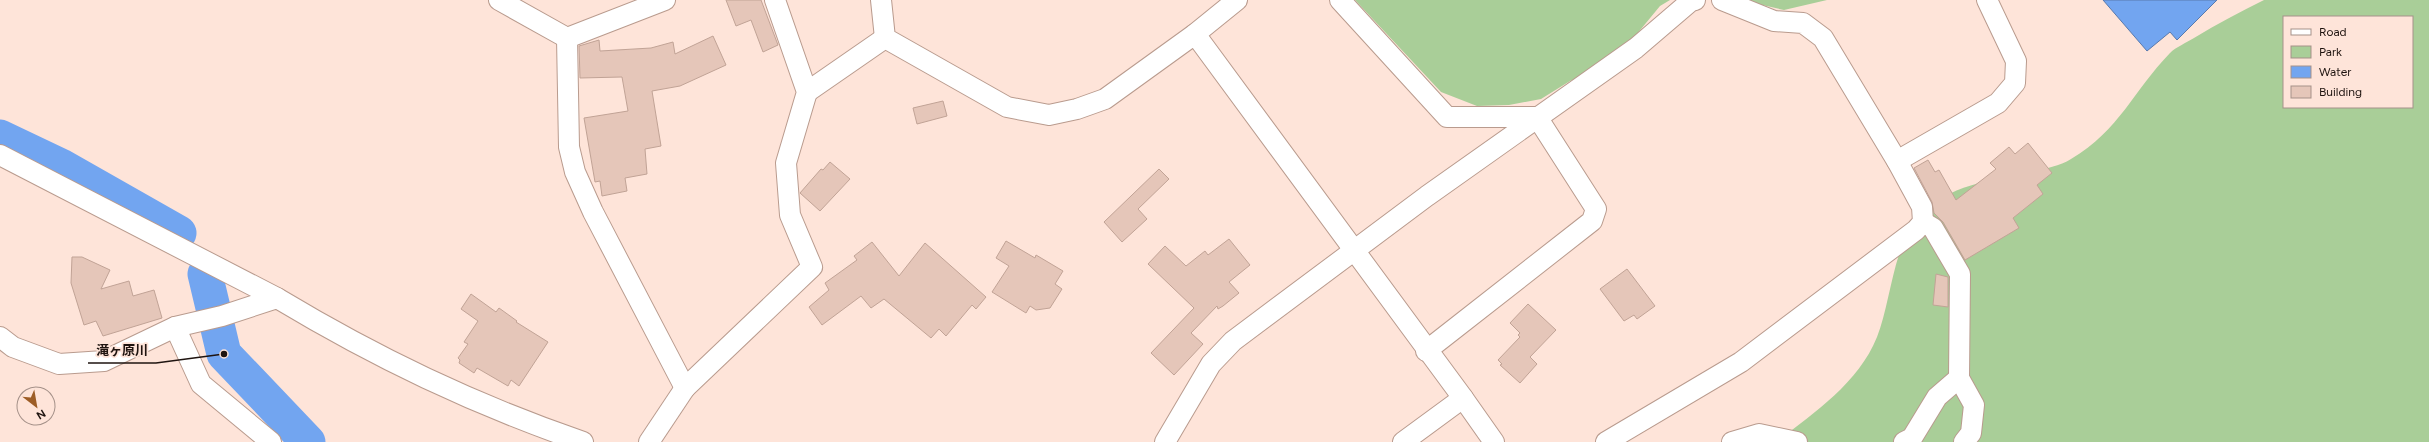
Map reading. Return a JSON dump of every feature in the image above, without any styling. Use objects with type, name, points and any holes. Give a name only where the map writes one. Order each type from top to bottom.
[{"type":"street","points":[[499,0],[567,38]]},
{"type":"street","points":[[567,38],[665,0]]},
{"type":"street","points":[[650,442],[685,388],[812,267],[790,215],[786,163],[807,92],[775,0]]},
{"type":"street","points":[[881,0],[885,38]]},
{"type":"street","points":[[885,38],[1008,107],[1049,115],[1077,109],[1105,98],[1195,34],[1237,0]]},
{"type":"street","points":[[1340,0],[1447,117],[1536,117]]},
{"type":"street","points":[[1165,442],[1194,390],[1216,358],[1233,341],[1536,117],[1636,48],[1691,1],[1695,0]]},
{"type":"street","points":[[1606,442],[1741,362],[1916,230],[1923,222],[1922,208],[1898,161],[1823,38],[1804,23],[1774,21],[1722,0]]},
{"type":"street","points":[[1898,161],[1998,103],[2015,83],[2016,61],[1987,0]]},
{"type":"street","points":[[1195,34],[1494,442]]},
{"type":"street","points":[[567,38],[569,147],[575,172],[592,212],[685,388]]},
{"type":"street","points":[[807,92],[885,38]]},
{"type":"street","points":[[1426,351],[1592,221],[1596,209],[1536,117]]},
{"type":"street","points":[[0,155],[277,298],[339,335],[426,380],[512,417],[583,442]]},
{"type":"street","points":[[1923,222],[1933,228],[1960,274],[1959,378],[1974,406],[1971,433],[1964,442]]},
{"type":"street","points":[[0,337],[13,347],[58,364],[104,361],[176,328],[215,318],[277,298]]},
{"type":"street","points":[[176,328],[201,384],[271,442]]},
{"type":"street","points":[[1904,442],[1912,438],[1937,397],[1959,378]]},
{"type":"street","points":[[1403,442],[1463,398]]},
{"type":"street","points":[[1732,442],[1759,434],[1797,442]]},
{"type":"green space","points":[[1355,0],[1670,0],[1660,6],[1613,63],[1570,81],[1541,99],[1509,105],[1477,106],[1441,92]]},
{"type":"green space","points":[[1740,0],[1827,0],[1784,10]]},
{"type":"green space","points":[[2264,0],[2429,0],[2429,442],[1777,442],[1834,396],[1859,369],[1869,354],[1882,323],[1903,242],[1910,228],[1919,216],[1943,197],[1971,185],[2052,167],[2071,159],[2088,148],[2102,136],[2114,123],[2157,67],[2172,51],[2211,28]]},
{"type":"water","points":[[2103,0],[2217,0],[2177,40],[2170,32],[2147,51]]},
{"type":"building","points":[[726,0],[761,0],[778,45],[763,52],[751,20],[736,26]]},
{"type":"building","points":[[713,36],[726,65],[680,86],[652,91],[661,146],[645,149],[647,174],[625,178],[627,191],[602,196],[600,181],[595,182],[584,118],[628,111],[622,77],[580,78],[579,46],[599,40],[600,51],[651,48],[673,42],[675,54]]},
{"type":"building","points":[[943,101],[947,116],[917,124],[913,108]]},
{"type":"building","points":[[2028,143],[2052,173],[2037,185],[2043,194],[2013,218],[2019,228],[1965,260],[1943,222],[1934,213],[1932,202],[1914,168],[1928,160],[1935,172],[1939,170],[1956,200],[1996,169],[1990,163],[2009,147],[2015,154]]},
{"type":"building","points":[[830,162],[850,179],[820,211],[800,193],[821,169],[823,170]]},
{"type":"building","points":[[1159,169],[1169,179],[1138,209],[1147,219],[1122,242],[1104,222]]},
{"type":"building","points":[[1229,239],[1250,265],[1229,282],[1239,293],[1218,309],[1217,306],[1191,333],[1203,344],[1174,375],[1151,353],[1194,308],[1148,264],[1165,246],[1186,266],[1205,251],[1208,255]]},
{"type":"building","points":[[1006,241],[1035,258],[1036,255],[1063,271],[1055,284],[1062,289],[1050,308],[1036,310],[1030,306],[1026,313],[992,292],[1009,266],[996,258]]},
{"type":"building","points":[[872,242],[899,276],[925,243],[986,297],[976,309],[972,305],[946,336],[939,329],[931,338],[884,299],[871,308],[861,296],[822,325],[809,307],[829,290],[825,283],[857,260],[854,256]]},
{"type":"building","points":[[72,257],[82,257],[110,270],[101,289],[129,281],[133,296],[154,290],[162,318],[103,336],[96,321],[84,325],[71,283]]},
{"type":"building","points":[[1627,269],[1655,306],[1637,319],[1634,315],[1624,321],[1600,289]]},
{"type":"building","points":[[1936,274],[1948,277],[1948,307],[1933,305]]},
{"type":"building","points":[[471,294],[496,312],[499,308],[517,321],[516,322],[548,342],[519,386],[511,380],[508,386],[477,368],[474,373],[459,363],[460,360],[458,358],[468,344],[464,342],[478,321],[461,309]]},
{"type":"building","points":[[1528,304],[1556,330],[1530,357],[1537,364],[1520,383],[1500,365],[1502,364],[1498,360],[1520,337],[1518,335],[1520,333],[1510,323]]},
{"type":"waterway","points":[[0,137],[61,166],[179,233]]},
{"type":"waterway","points":[[205,274],[224,354],[308,442]]},
{"type":"place","name":"滝ヶ原川","points":[[224,354]]}]
